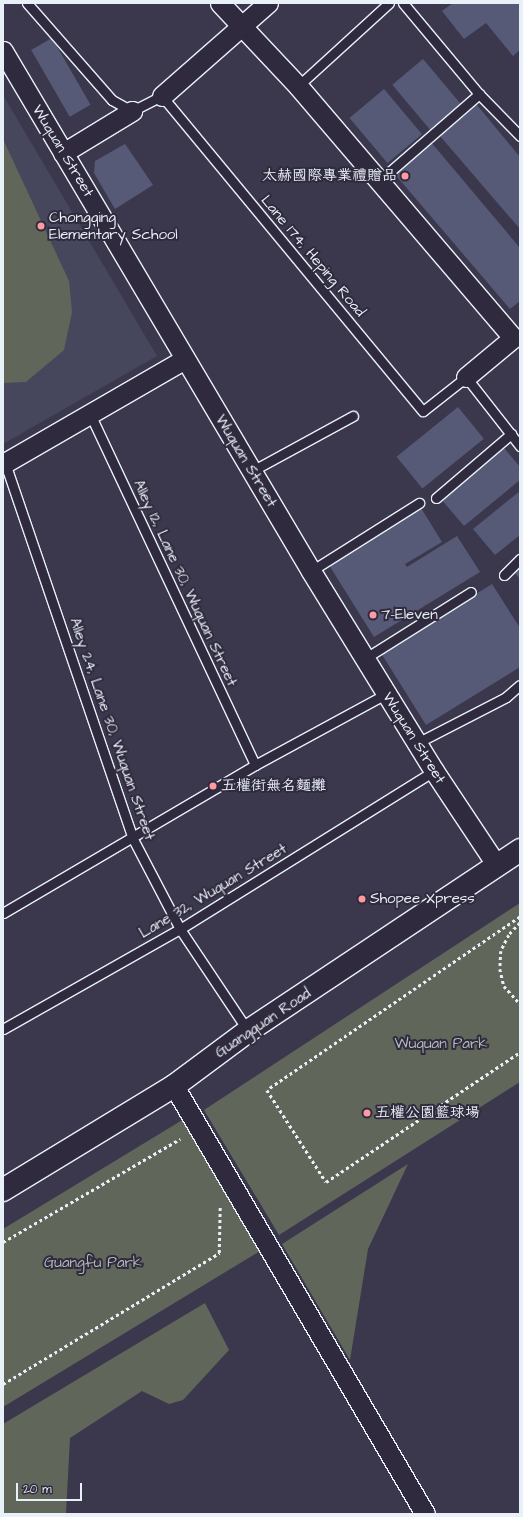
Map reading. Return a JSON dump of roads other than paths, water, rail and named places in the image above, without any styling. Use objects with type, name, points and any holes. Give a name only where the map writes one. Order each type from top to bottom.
[{"type":"street","points":[[220,3],[240,27],[298,86],[379,181],[517,335],[466,377]]},
{"type":"street","points":[[162,96],[268,3]]},
{"type":"street","name":"Wuquan Street","points":[[3,51],[364,659],[434,771],[497,866]]},
{"type":"street","points":[[64,153],[132,112]]},
{"type":"street","points":[[4,463],[185,359]]},
{"type":"street","name":"Guangquan Road","points":[[3,1190],[174,1086],[248,1031],[520,850]]},
{"type":"street","points":[[174,1086],[425,1514]]},
{"type":"lane","points":[[28,3],[112,100],[132,112],[162,96],[423,411],[466,377],[520,446]]},
{"type":"lane","points":[[298,86],[389,3]]},
{"type":"lane","points":[[403,3],[479,94],[520,136]]},
{"type":"lane","points":[[379,181],[479,94]]},
{"type":"lane","name":"Alley 12, Lane 30, Wuquan Street","points":[[90,414],[255,765]]},
{"type":"lane","points":[[252,471],[353,416]]},
{"type":"lane","points":[[436,498],[511,434]]},
{"type":"lane","name":"Alley 24, Lane 30, Wuquan Street","points":[[4,463],[133,839],[180,929],[248,1031]]},
{"type":"lane","points":[[311,571],[419,503]]},
{"type":"lane","points":[[504,575],[520,558]]},
{"type":"lane","points":[[364,659],[471,592]]},
{"type":"lane","points":[[417,744],[506,697],[520,685]]},
{"type":"lane","points":[[3,913],[133,839],[255,765],[386,694]]},
{"type":"lane","name":"Lane 32, Wuquan Street","points":[[3,1029],[180,929],[434,771]]},
{"type":"place","name":"太赫國際專業禮贈品","points":[[405,176]]},
{"type":"place","name":"Chongqing Elementary School","points":[[41,226]]},
{"type":"place","name":"7-Eleven","points":[[373,615]]},
{"type":"place","name":"五權街無名麵攤","points":[[213,786]]},
{"type":"place","name":"Shopee Xpress","points":[[362,899]]},
{"type":"place","name":"五權公園籃球場","points":[[367,1113]]},
{"type":"park label","name":"Wuquan Park","points":[[441,1044]]},
{"type":"park label","name":"Guangfu Park","points":[[93,1263]]}]
